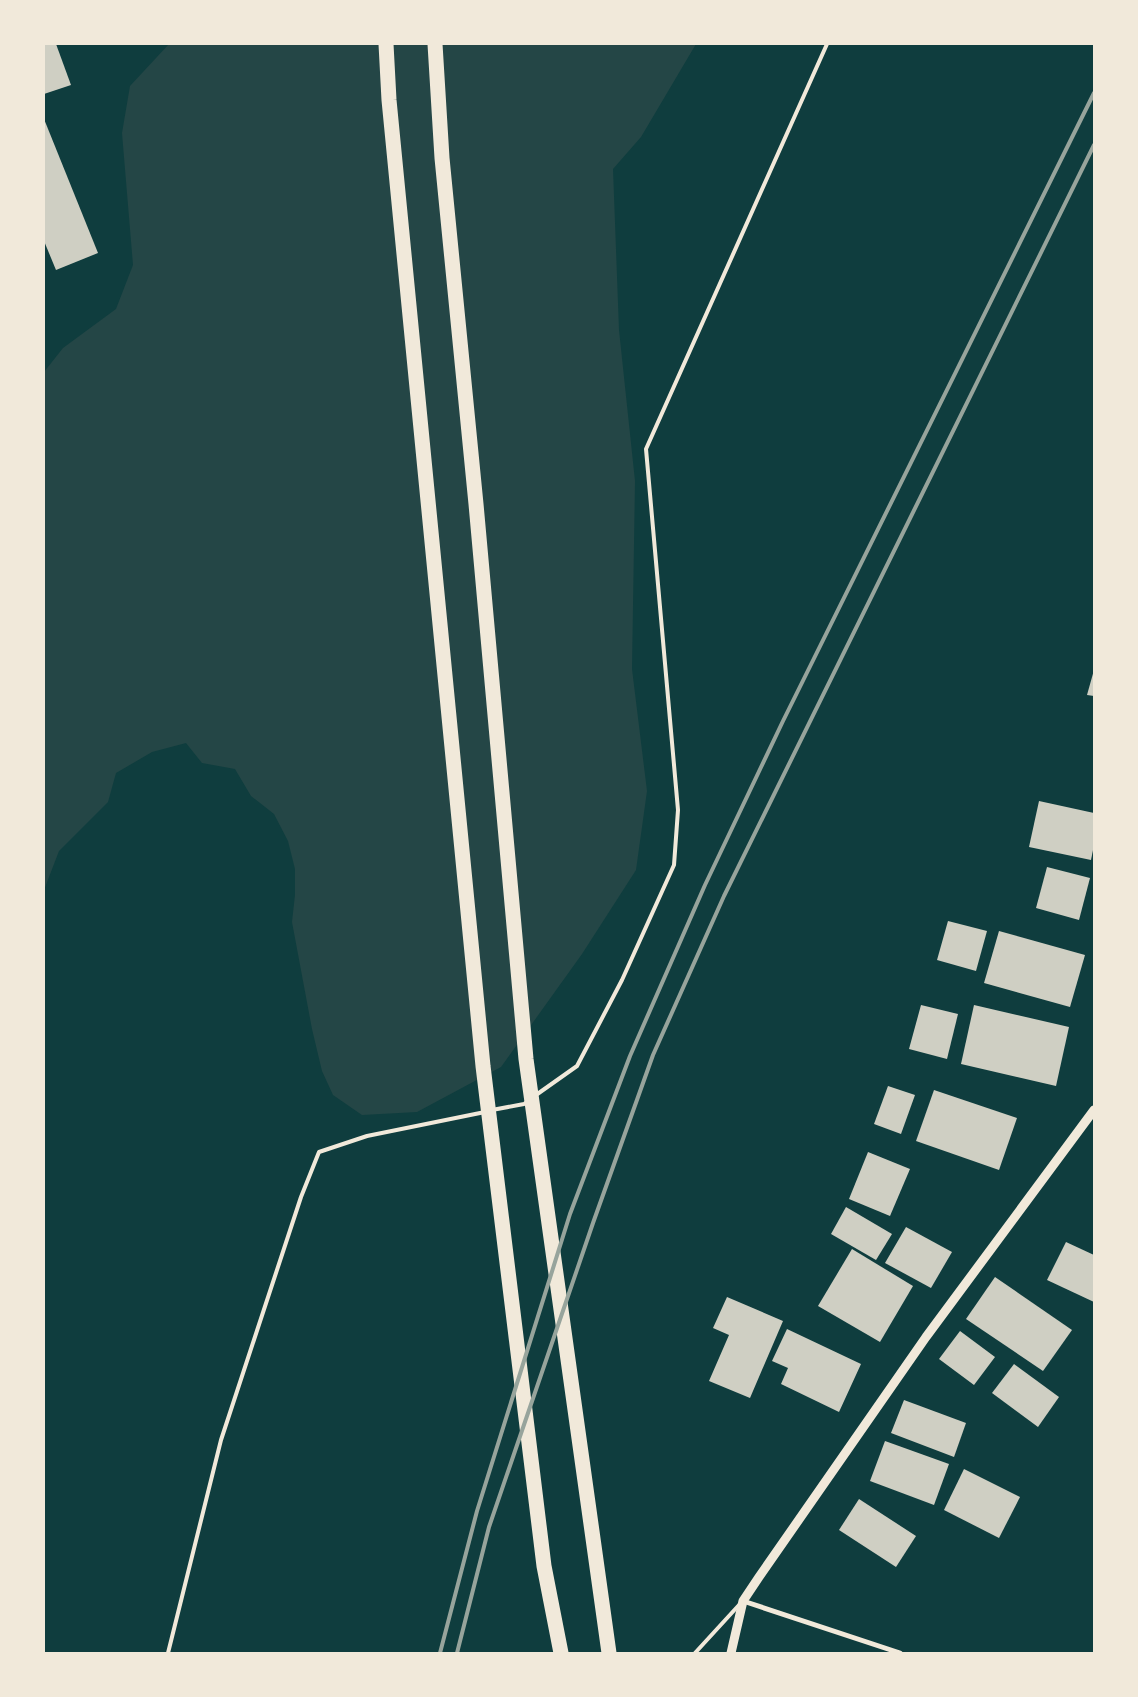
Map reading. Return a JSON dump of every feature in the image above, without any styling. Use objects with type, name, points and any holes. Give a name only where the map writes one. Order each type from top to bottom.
[{"type":"highway","points":[[386,44],[390,110],[483,1066],[544,1566],[560,1653]]},
{"type":"highway","points":[[435,44],[442,158],[475,494],[526,1059],[609,1653]]},
{"type":"street","points":[[731,1653],[743,1601],[926,1337],[1094,1110]]},
{"type":"street","points":[[743,1601],[900,1653]]},
{"type":"lane","points":[[168,1653],[221,1440],[301,1197],[319,1152],[367,1136],[524,1104],[577,1066],[622,980],[674,865],[678,810],[646,449],[827,44]]},
{"type":"lane","points":[[695,1653],[743,1601]]},
{"type":"shaded area","points":[[169,44],[696,44],[641,137],[613,169],[619,330],[635,481],[632,669],[647,791],[636,870],[582,954],[501,1067],[417,1112],[362,1115],[333,1095],[322,1071],[312,1029],[292,922],[295,869],[288,841],[274,814],[251,796],[235,769],[202,763],[186,743],[152,752],[116,773],[108,802],[59,851],[44,890],[44,372],[63,348],[116,309],[133,265],[122,133],[130,86]]},
{"type":"building","points":[[44,44],[56,44],[71,85],[44,94]]},
{"type":"building","points":[[44,119],[98,253],[56,270],[44,241]]},
{"type":"building","points":[[1094,670],[1094,696],[1087,695]]},
{"type":"building","points":[[1039,801],[1094,813],[1094,845],[1091,860],[1029,847]]},
{"type":"building","points":[[1047,867],[1090,878],[1079,920],[1036,908]]},
{"type":"building","points":[[948,921],[987,931],[976,971],[937,960]]},
{"type":"building","points":[[999,931],[1085,955],[1070,1007],[984,983]]},
{"type":"building","points":[[921,1005],[958,1014],[947,1059],[909,1049]]},
{"type":"building","points":[[974,1005],[1069,1027],[1056,1086],[961,1064]]},
{"type":"building","points":[[888,1086],[915,1095],[901,1134],[874,1124]]},
{"type":"building","points":[[934,1090],[1017,1118],[999,1170],[916,1141]]},
{"type":"building","points":[[868,1152],[910,1169],[890,1216],[849,1199]]},
{"type":"building","points":[[846,1207],[892,1234],[876,1260],[831,1234]]},
{"type":"building","points":[[906,1227],[952,1252],[931,1288],[885,1263]]},
{"type":"building","points":[[1066,1242],[1094,1255],[1094,1302],[1047,1280]]},
{"type":"building","points":[[852,1249],[913,1286],[880,1342],[818,1306]]},
{"type":"building","points":[[995,1277],[1072,1330],[1043,1371],[966,1319]]},
{"type":"building","points":[[727,1297],[783,1321],[750,1398],[709,1381],[729,1335],[713,1328]]},
{"type":"building","points":[[787,1329],[861,1364],[839,1412],[781,1384],[788,1368],[772,1361]]},
{"type":"building","points":[[960,1331],[995,1357],[974,1385],[939,1359]]},
{"type":"building","points":[[1014,1364],[1059,1397],[1038,1427],[992,1393]]},
{"type":"building","points":[[904,1400],[966,1423],[954,1457],[891,1433]]},
{"type":"building","points":[[885,1441],[949,1464],[934,1505],[870,1481]]},
{"type":"building","points":[[964,1469],[1020,1497],[999,1538],[944,1510]]},
{"type":"building","points":[[859,1499],[916,1536],[896,1567],[839,1530]]},
{"type":"railway","points":[[440,1653],[477,1511],[570,1214],[630,1056],[705,885],[783,721],[1094,93]]},
{"type":"railway","points":[[457,1653],[489,1527],[593,1223],[653,1055],[724,896],[1094,145]]}]
